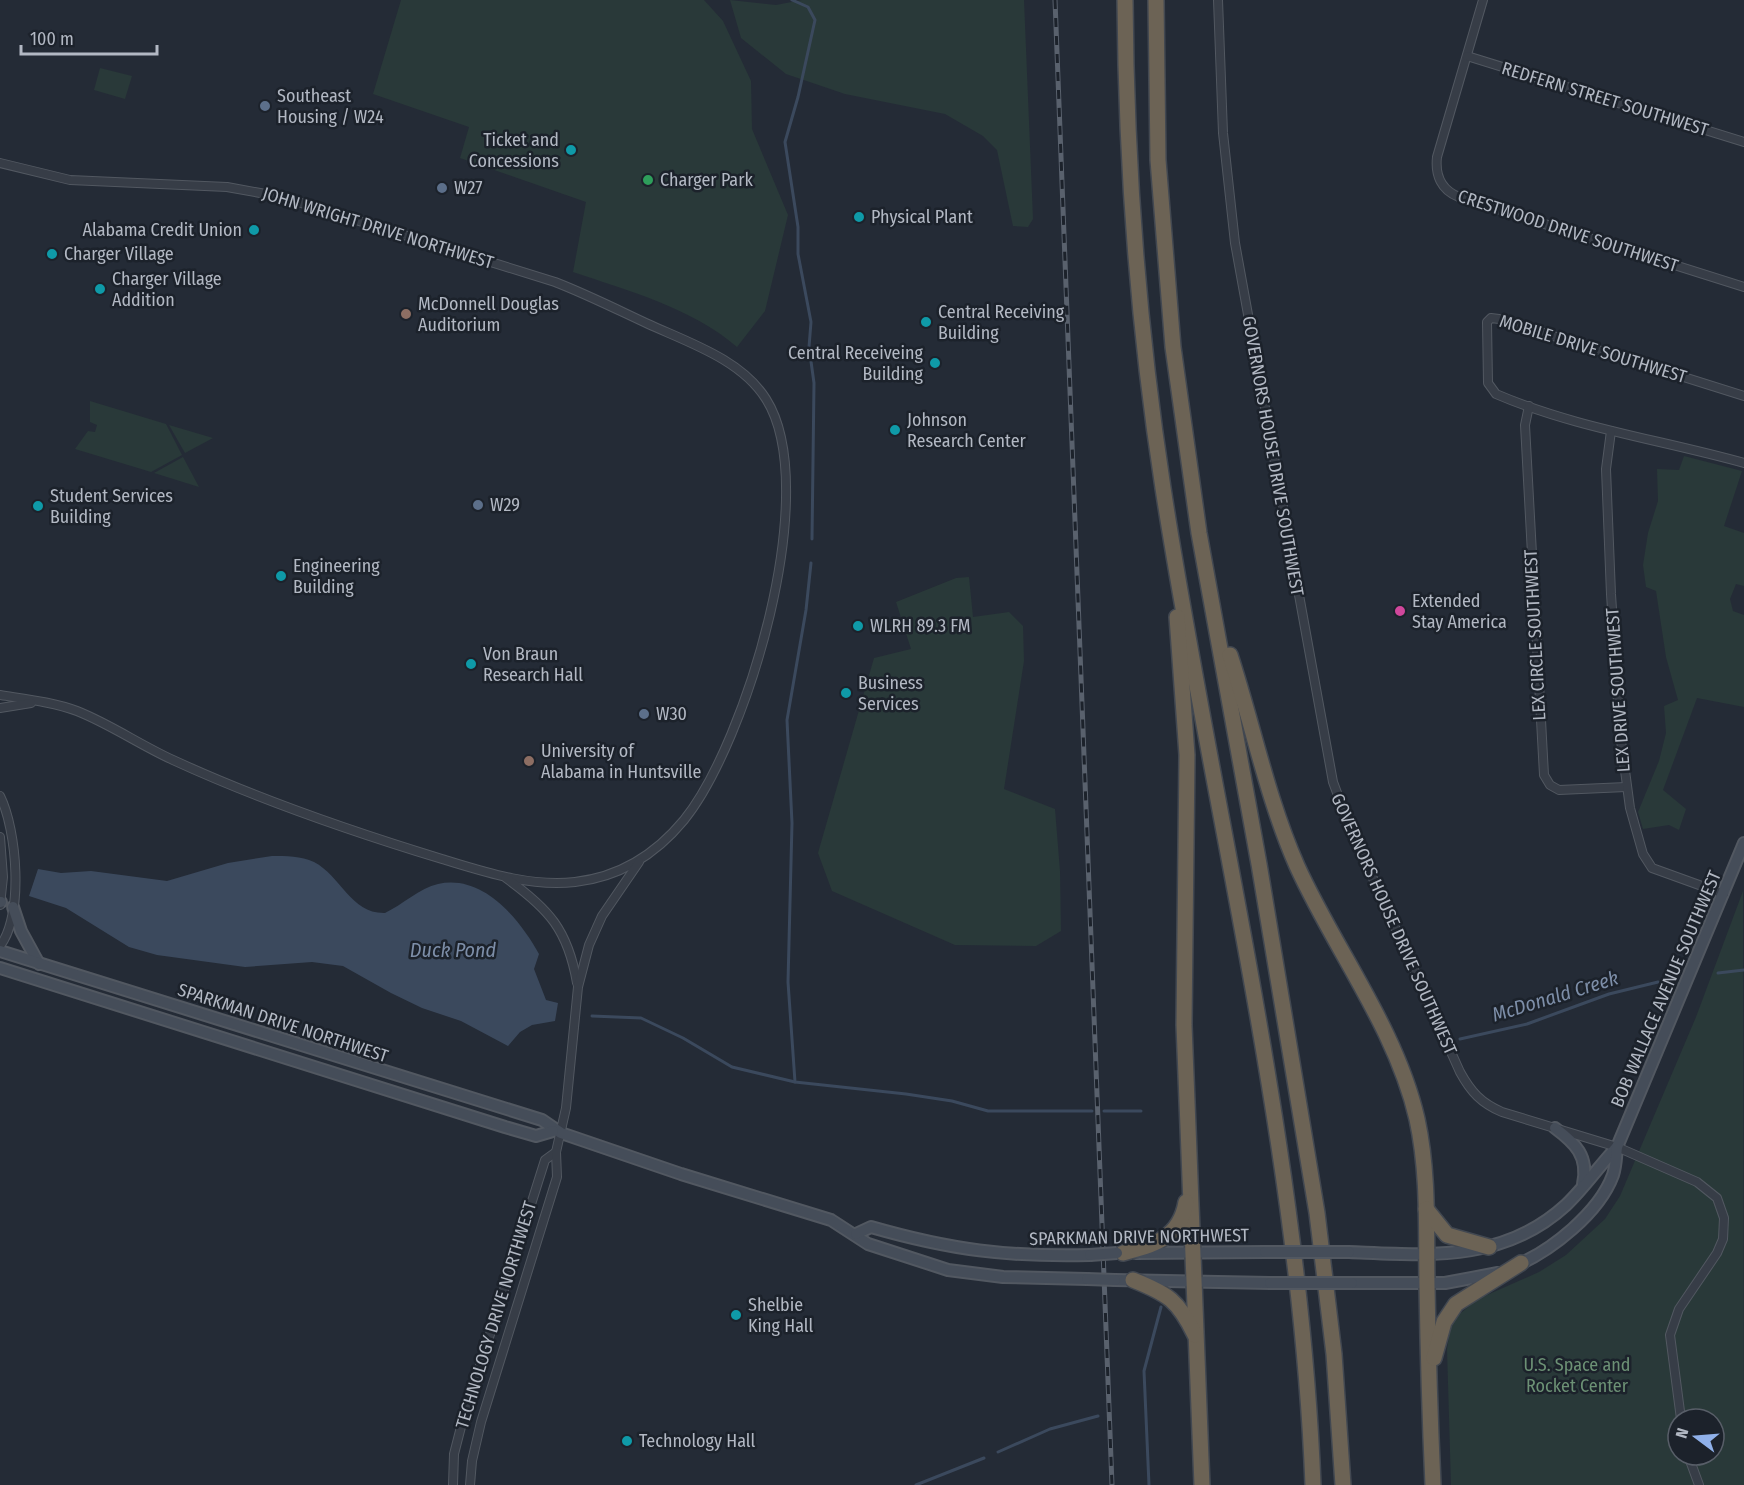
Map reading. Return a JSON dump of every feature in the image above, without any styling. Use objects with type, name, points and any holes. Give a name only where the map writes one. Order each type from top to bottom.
[{"type":"highway","points":[[1125,0],[1128,135],[1136,264],[1152,416],[1173,554],[1280,1156],[1306,1372],[1313,1485]]},
{"type":"highway","points":[[1156,0],[1158,160],[1173,347],[1198,533],[1212,598],[1299,1093],[1317,1213],[1334,1354],[1343,1485]]},
{"type":"highway","points":[[1173,554],[1187,755],[1183,976],[1202,1485]]},
{"type":"highway","points":[[1212,598],[1284,834],[1311,894],[1389,1041],[1408,1089],[1422,1150],[1426,1209],[1426,1284],[1433,1485]]},
{"type":"highway","points":[[1120,1253],[1154,1245],[1174,1231],[1185,1207],[1190,1175]]},
{"type":"highway","points":[[1426,1209],[1447,1235],[1489,1247]]},
{"type":"highway","points":[[1429,1376],[1442,1328],[1456,1304],[1521,1263]]},
{"type":"highway","points":[[1133,1280],[1172,1298],[1184,1314],[1197,1340]]},
{"type":"main road","name":"BOB WALLACE AVENUE SOUTHWEST","points":[[1270,1283],[1426,1284],[1476,1279],[1521,1263],[1569,1232],[1594,1205],[1614,1173],[1617,1147],[1744,843]]},
{"type":"main road","points":[[13,908],[21,931],[39,964]]},
{"type":"main road","name":"SPARKMAN DRIVE NORTHWEST","points":[[0,948],[39,964],[542,1120],[557,1132],[681,1174],[831,1220],[856,1234],[868,1244],[948,1270],[1003,1277],[1270,1283]]},
{"type":"main road","name":"SPARKMAN DRIVE NORTHWEST","points":[[0,968],[505,1127],[536,1136],[557,1132]]},
{"type":"main road","points":[[1555,1128],[1580,1150],[1585,1171],[1583,1185]]},
{"type":"main road","name":"BOB WALLACE AVENUE SOUTHWEST","points":[[1427,1255],[1459,1254],[1489,1247],[1515,1238],[1545,1221],[1566,1204],[1617,1147]]},
{"type":"main road","name":"SPARKMAN DRIVE NORTHWEST","points":[[856,1234],[871,1227],[929,1243],[978,1252],[1015,1255],[1265,1252],[1427,1255]]},
{"type":"street","name":"GOVERNORS HOUSE DRIVE SOUTHWEST","points":[[1218,0],[1223,133],[1234,235],[1336,794],[1469,1088],[1479,1100],[1493,1108],[1617,1147],[1706,1187],[1716,1198],[1724,1218],[1724,1233],[1717,1253],[1684,1300],[1671,1330],[1670,1348],[1678,1407]]},
{"type":"street","name":"CRESTWOOD DRIVE SOUTHWEST","points":[[1483,0],[1437,157],[1438,177],[1448,192],[1744,286]]},
{"type":"street","name":"REDFERN STREET SOUTHWEST","points":[[1467,56],[1744,142]]},
{"type":"street","name":"JOHN WRIGHT DRIVE NORTHWEST","points":[[0,163],[70,180],[227,187],[282,197],[555,282],[708,351],[751,380],[767,400],[779,429],[785,459],[786,500],[782,545],[761,646],[745,701],[721,757],[685,819],[664,842],[640,860]]},
{"type":"street","name":"MOBILE DRIVE SOUTHWEST","points":[[1744,396],[1499,319],[1489,319],[1486,329],[1489,387],[1496,394],[1611,431],[1675,444],[1744,463]]},
{"type":"street","name":"LEX CIRCLE SOUTHWEST","points":[[1529,406],[1525,419],[1544,775],[1550,785],[1565,791],[1626,787]]},
{"type":"street","name":"LEX DRIVE SOUTHWEST","points":[[1611,431],[1606,469],[1611,594],[1626,787],[1643,854],[1649,864],[1657,870],[1724,894]]},
{"type":"street","points":[[0,695],[79,712],[172,760],[320,819],[505,877],[554,883],[577,882],[612,874],[640,860]]},
{"type":"street","points":[[0,708],[38,702]]},
{"type":"street","points":[[0,796],[8,813],[15,854],[13,908],[0,948]]},
{"type":"street","points":[[0,837],[3,857],[0,903]]},
{"type":"street","name":"TECHNOLOGY DRIVE NORTHWEST","points":[[470,1485],[472,1461],[487,1400],[557,1178],[557,1132],[578,987],[589,945],[602,916],[640,860]]},
{"type":"street","points":[[505,877],[536,900],[553,918],[572,957],[578,987]]},
{"type":"street","name":"TECHNOLOGY DRIVE NORTHWEST","points":[[453,1485],[454,1454],[462,1423],[545,1160],[556,1152]]},
{"type":"street","points":[[1693,1467],[1700,1485]]},
{"type":"green space","name":"Charger Park","points":[[401,0],[704,0],[723,21],[751,81],[752,129],[788,215],[765,311],[737,347],[719,333],[680,311],[573,272],[586,202],[460,158],[469,127],[373,94]]},
{"type":"green space","points":[[730,0],[776,5],[802,0],[1024,0],[1033,219],[1028,227],[1013,226],[997,150],[983,136],[945,114],[845,94],[786,74],[741,38]]},
{"type":"green space","points":[[100,68],[132,76],[125,99],[94,90]]},
{"type":"green space","points":[[90,401],[166,424],[182,455],[151,472],[75,449],[88,431],[95,432],[97,425],[90,422]]},
{"type":"green space","points":[[169,425],[213,438],[185,453]]},
{"type":"green space","points":[[1684,456],[1742,471],[1724,526],[1744,533],[1744,586],[1736,584],[1730,599],[1733,611],[1744,615],[1744,707],[1697,698],[1663,790],[1686,809],[1679,830],[1669,825],[1643,829],[1638,812],[1659,761],[1666,733],[1664,706],[1678,700],[1666,657],[1656,591],[1646,587],[1643,565],[1648,533],[1658,501],[1657,469],[1679,470]]},
{"type":"green space","points":[[183,457],[199,487],[154,473]]},
{"type":"green space","points":[[969,577],[973,617],[1009,612],[1023,626],[1024,661],[1004,789],[1055,809],[1060,871],[1061,931],[1036,946],[955,945],[832,891],[818,853],[874,658],[911,649],[896,602],[956,578]]},
{"type":"green space","name":"U.S. Space and Rocket Center","points":[[1743,891],[1744,1485],[1451,1485],[1447,1349],[1450,1330],[1457,1316],[1478,1299],[1539,1272],[1566,1255],[1605,1219],[1620,1196],[1696,1017]]},
{"type":"water","name":"Duck Pond","points":[[272,856],[299,857],[314,862],[332,876],[355,901],[373,912],[385,913],[425,889],[438,884],[455,883],[471,886],[485,893],[511,914],[539,954],[534,969],[546,1000],[558,1003],[555,1021],[532,1025],[520,1032],[508,1046],[461,1021],[422,1008],[391,993],[343,966],[312,962],[245,967],[157,955],[129,947],[66,908],[29,896],[38,869],[61,873],[91,871],[167,881],[228,863]]},
{"type":"waterway","points":[[792,0],[808,7],[815,20],[798,97],[785,142],[798,227],[798,254],[811,322],[809,347],[814,383],[812,539]]},
{"type":"waterway","points":[[795,1082],[788,982],[792,823],[787,720],[806,610],[811,563]]},
{"type":"waterway","name":"McDonald Creek","points":[[1718,973],[1744,970]]},
{"type":"waterway","name":"McDonald Creek","points":[[1460,1039],[1527,1024],[1609,994],[1658,982]]},
{"type":"waterway","points":[[592,1016],[641,1018],[683,1038],[732,1067],[795,1082],[906,1094],[952,1101],[988,1111],[1092,1111]]},
{"type":"waterway","points":[[1104,1111],[1141,1111]]},
{"type":"waterway","points":[[1149,1485],[1144,1371],[1161,1307]]},
{"type":"waterway","points":[[998,1452],[1050,1429],[1098,1416]]},
{"type":"waterway","points":[[916,1485],[984,1458]]},
{"type":"railway","points":[[1055,0],[1112,1485]]},
{"type":"place","name":"Southeast Housing / W24","points":[[265,106]]},
{"type":"place","name":"Ticket and Concessions","points":[[571,150]]},
{"type":"place","name":"Charger Park","points":[[648,180]]},
{"type":"place","name":"W27","points":[[442,188]]},
{"type":"place","name":"Physical Plant","points":[[859,217]]},
{"type":"place","name":"Alabama Credit Union","points":[[254,230]]},
{"type":"place","name":"Charger Village","points":[[52,254]]},
{"type":"place","name":"Charger Village Addition","points":[[100,289]]},
{"type":"place","name":"McDonnell Douglas Auditorium","points":[[406,314]]},
{"type":"place","name":"Central Receiving Building","points":[[926,322]]},
{"type":"place","name":"Central Receiveing Building","points":[[935,363]]},
{"type":"place","name":"Johnson Research Center","points":[[895,430]]},
{"type":"place","name":"W29","points":[[478,505]]},
{"type":"place","name":"Student Services Building","points":[[38,506]]},
{"type":"place","name":"Engineering Building","points":[[281,576]]},
{"type":"place","name":"Extended Stay America","points":[[1400,611]]},
{"type":"place","name":"WLRH 89.3 FM","points":[[858,626]]},
{"type":"place","name":"Von Braun Research Hall","points":[[471,664]]},
{"type":"place","name":"Business Services","points":[[846,693]]},
{"type":"place","name":"W30","points":[[644,714]]},
{"type":"place","name":"University of Alabama in Huntsville","points":[[529,761]]},
{"type":"place","name":"Shelbie King Hall","points":[[736,1315]]},
{"type":"place","name":"Technology Hall","points":[[627,1441]]}]
